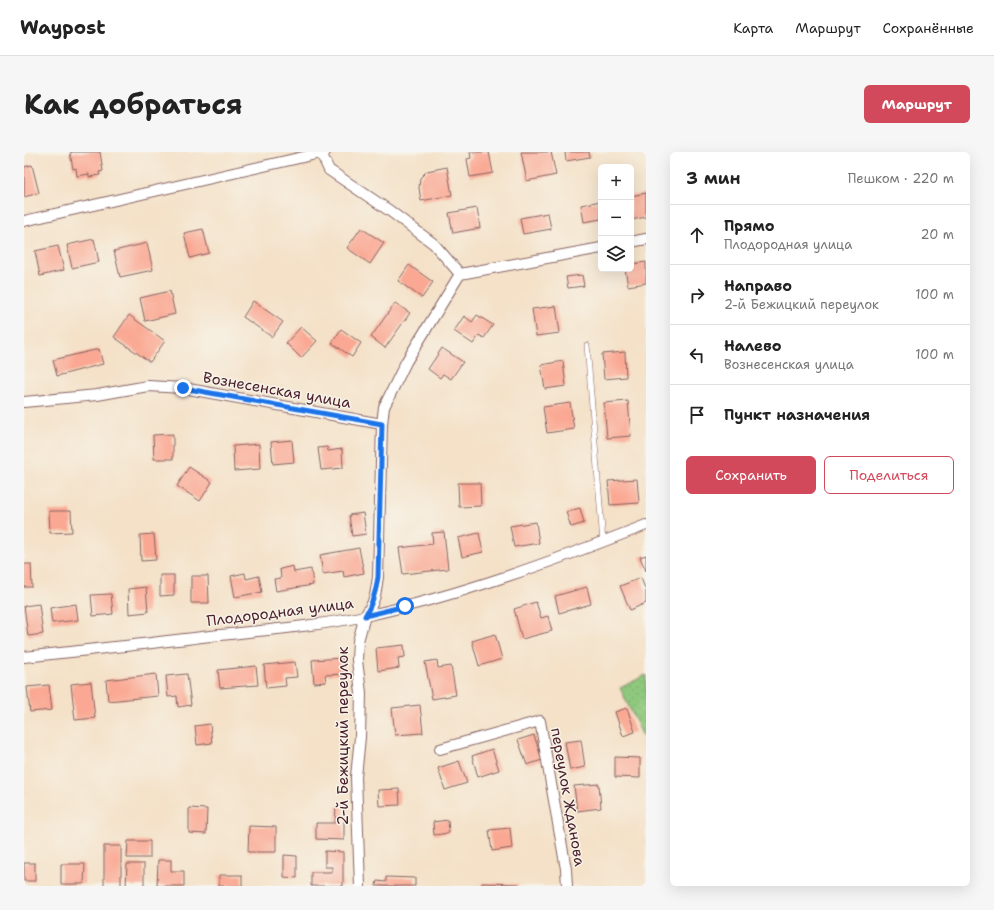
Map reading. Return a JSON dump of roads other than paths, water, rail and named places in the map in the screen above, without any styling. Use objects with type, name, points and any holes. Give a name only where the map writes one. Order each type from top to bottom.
[{"type":"street","points":[[24,220],[296,155],[323,152],[329,170],[390,211],[434,244],[460,274],[598,249]]},
{"type":"street","points":[[634,241],[646,239]]},
{"type":"street","name":"2-й Бежицкий переулок","points":[[360,886],[356,777],[360,737],[361,693],[357,660],[358,641],[365,616],[375,596],[378,577],[382,424],[384,407],[406,362],[460,274]]},
{"type":"street","name":"Вознесенская улица","points":[[24,402],[97,395],[148,386],[183,388],[382,424]]},
{"type":"street","name":"Плодородная улица","points":[[24,657],[277,629],[365,616],[504,578],[603,542],[646,524]]},
{"type":"street","name":"переулок Жданова","points":[[440,749],[540,721],[566,869],[567,886]]},
{"type":"lane","points":[[587,345],[603,542]]}]
